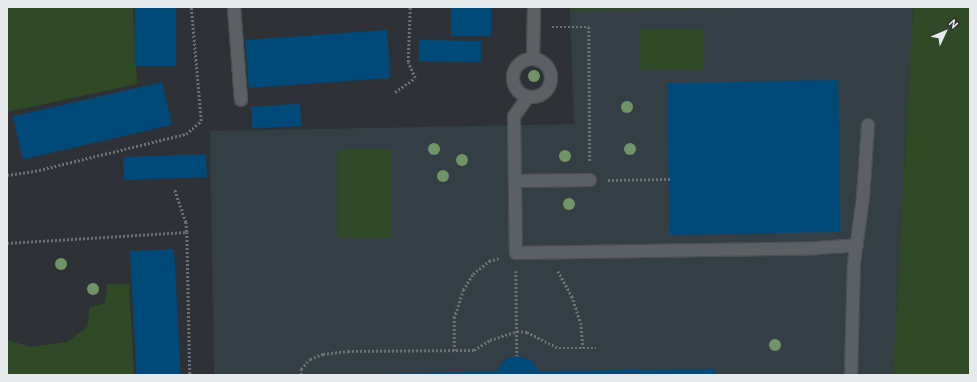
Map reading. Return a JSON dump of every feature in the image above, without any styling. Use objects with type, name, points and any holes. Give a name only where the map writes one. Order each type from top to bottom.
[{"type":"street","points":[[234,7],[240,100]]},
{"type":"street","points":[[533,59],[534,7]]},
{"type":"street","points":[[533,59],[539,60],[549,68],[552,81],[546,92],[535,98],[528,98],[517,90],[513,78],[514,72],[521,62],[533,59]]},
{"type":"street","points":[[528,98],[514,116],[516,253],[810,248],[857,245]]},
{"type":"street","points":[[851,375],[854,263],[863,197],[868,125]]},
{"type":"street","points":[[515,181],[590,180]]},
{"type":"path","points":[[7,175],[35,171],[186,134],[201,121],[191,7]]},
{"type":"path","points":[[395,92],[415,78],[408,62],[410,7]]},
{"type":"path","points":[[534,27],[589,27],[590,180],[670,179]]},
{"type":"path","points":[[175,190],[186,222],[187,232],[190,375]]},
{"type":"path","points":[[7,242],[187,232]]},
{"type":"path","points":[[454,350],[454,318],[463,290],[473,274],[489,261],[516,253],[517,356]]},
{"type":"path","points":[[553,267],[558,272],[572,296],[581,323],[584,348]]},
{"type":"path","points":[[301,375],[301,369],[310,359],[323,354],[348,351],[474,350],[490,340],[506,333],[517,331],[527,332],[559,348],[596,348]]},
{"type":"shaded area","points":[[786,7],[913,7],[893,375],[214,375],[210,131],[574,124],[570,11]]},
{"type":"green space","points":[[7,7],[133,7],[137,84],[7,112]]},
{"type":"green space","points":[[570,7],[786,7],[570,11]]},
{"type":"green space","points":[[913,7],[970,7],[970,375],[893,375]]},
{"type":"green space","points":[[640,29],[704,29],[704,70],[640,70]]},
{"type":"green space","points":[[338,149],[391,149],[391,238],[338,238]]},
{"type":"green space","points":[[107,284],[129,284],[134,375],[7,375],[7,340],[31,347],[67,342],[87,327],[90,307],[105,303]]},
{"type":"building","points":[[135,7],[176,7],[176,66],[135,66]]},
{"type":"building","points":[[451,7],[491,7],[491,36],[451,36]]},
{"type":"building","points":[[387,30],[390,78],[249,88],[245,40]]},
{"type":"building","points":[[419,40],[481,41],[481,62],[419,61]]},
{"type":"building","points":[[838,80],[841,232],[670,235],[667,83]]},
{"type":"building","points":[[162,82],[172,125],[23,159],[13,116]]},
{"type":"building","points":[[300,104],[301,126],[252,129],[251,107]]},
{"type":"building","points":[[206,154],[207,177],[124,180],[123,157]]},
{"type":"building","points":[[174,249],[181,375],[137,375],[130,251]]},
{"type":"building","points":[[517,356],[529,359],[534,363],[538,371],[715,369],[715,375],[339,375],[497,371],[505,359]]}]
